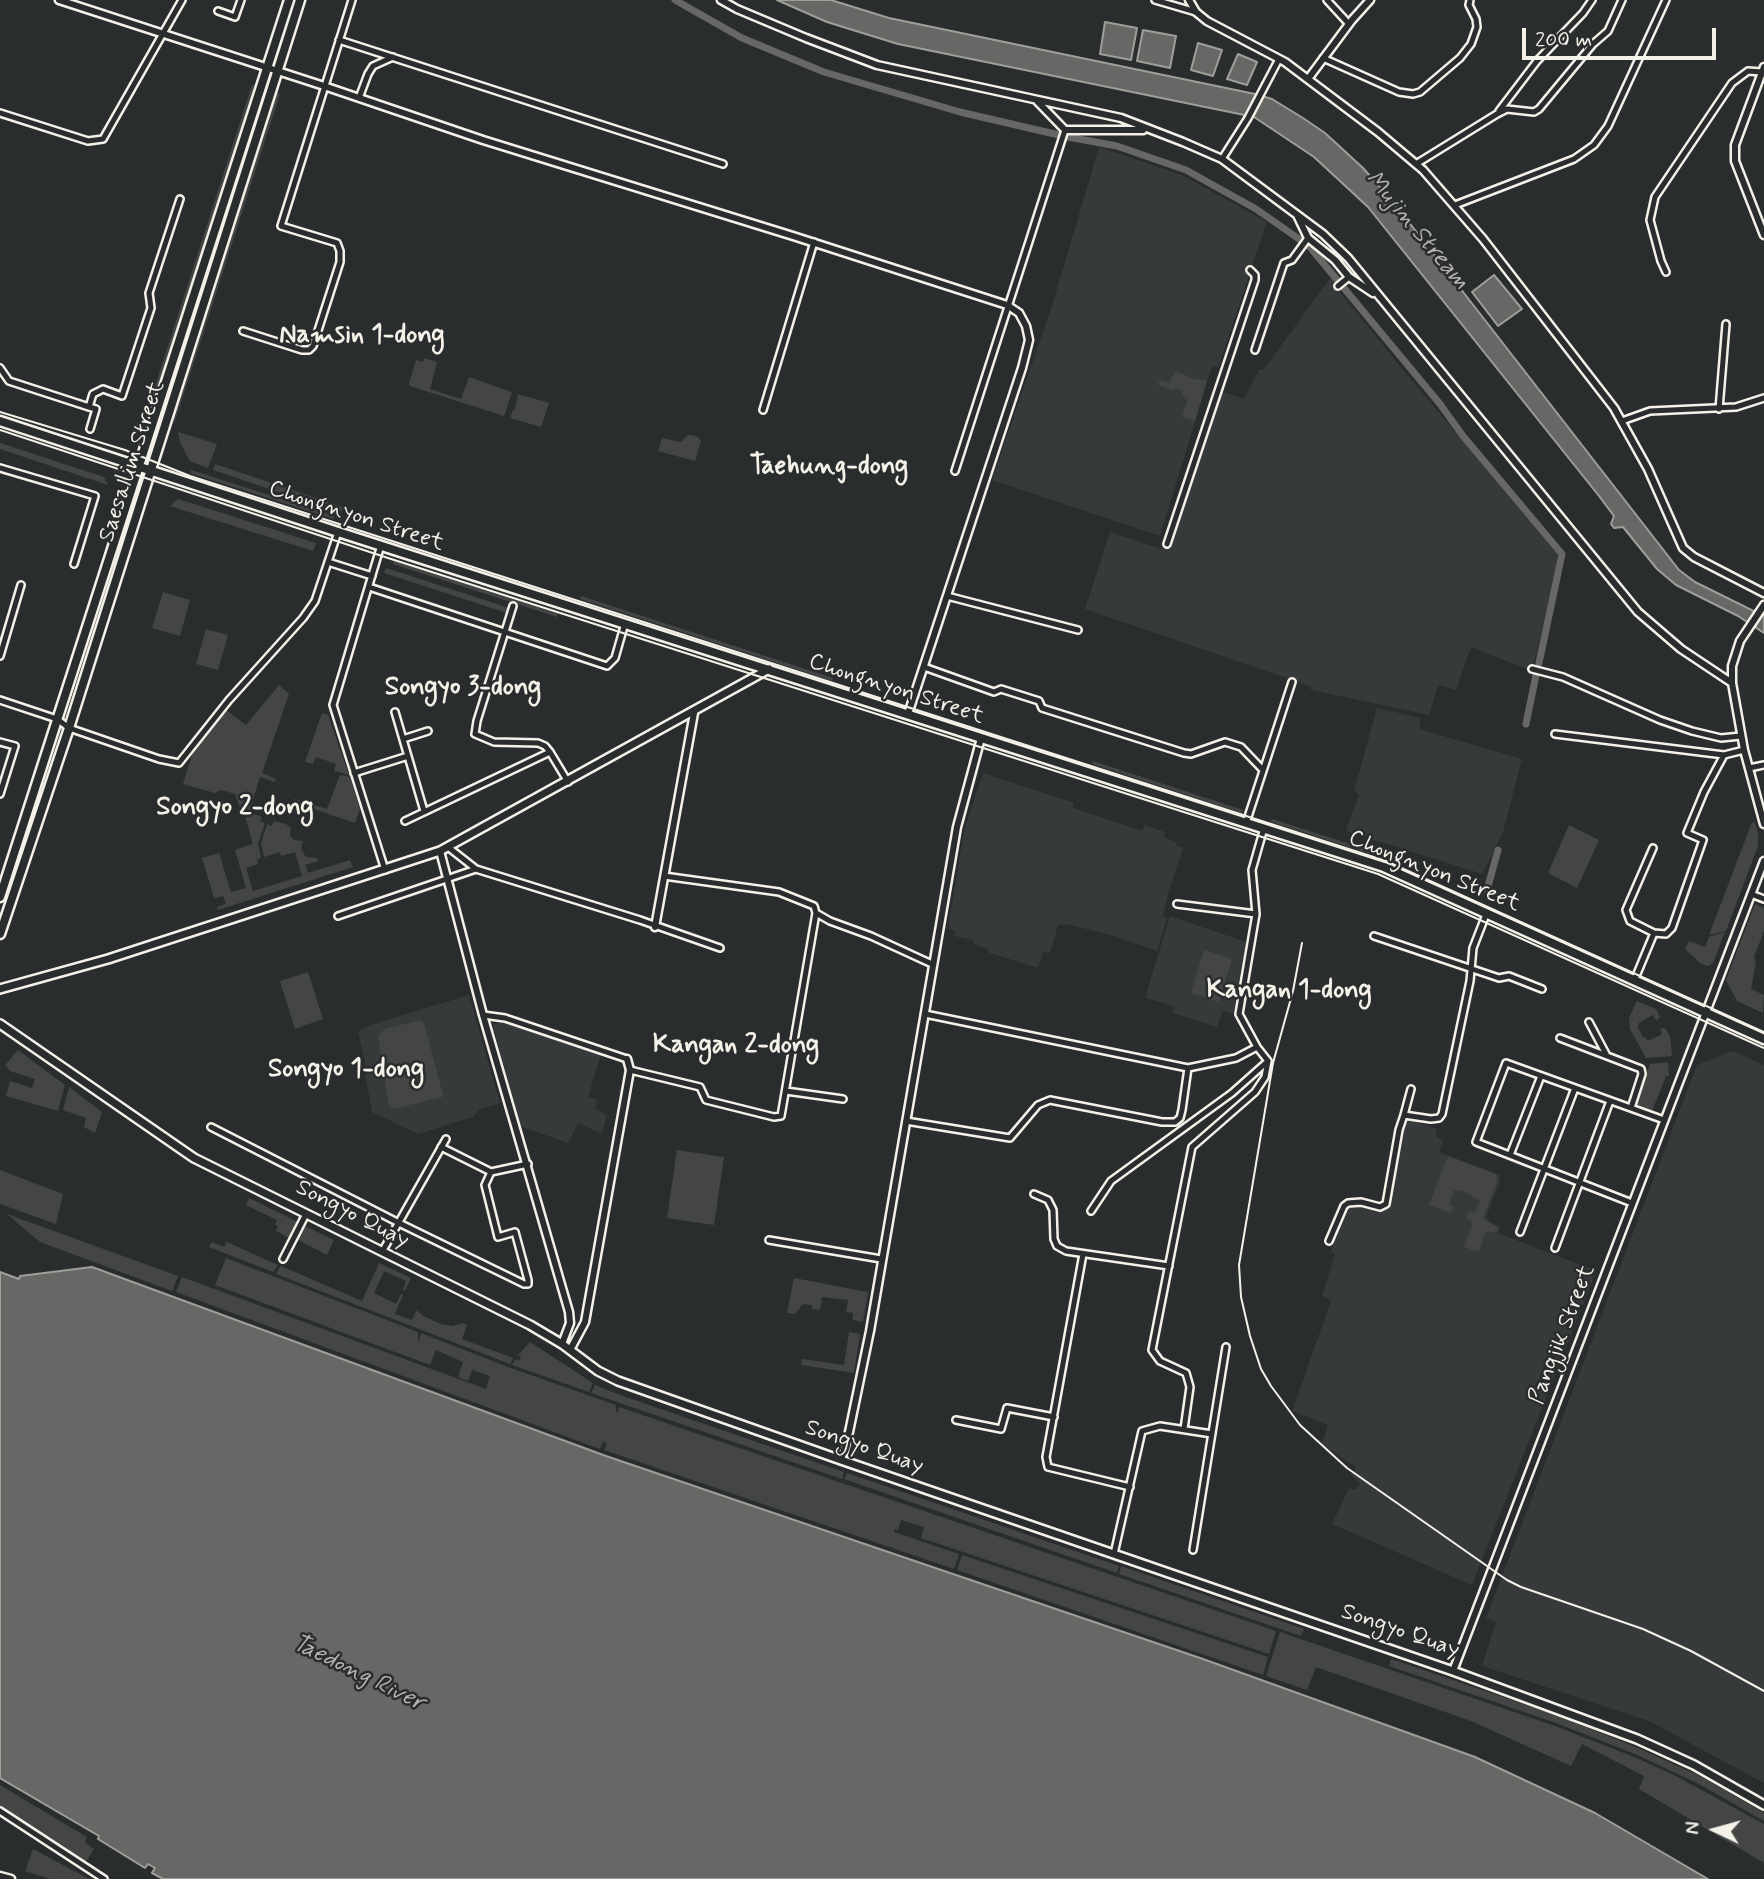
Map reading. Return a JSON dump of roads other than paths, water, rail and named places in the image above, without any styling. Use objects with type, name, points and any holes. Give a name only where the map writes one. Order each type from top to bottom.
[{"type":"main road","name":"Saesallim Street","points":[[0,897],[289,0]]},
{"type":"main road","name":"Saesallim Street","points":[[0,934],[69,728],[300,0]]},
{"type":"main road","name":"Chongnyon Street","points":[[0,421],[1384,867],[1764,1039]]},
{"type":"main road","points":[[0,989],[120,955],[444,849],[694,713],[769,669]]},
{"type":"main road","name":"Songyo Quay","points":[[0,1024],[194,1158],[530,1325],[562,1344],[598,1371],[618,1381],[1453,1671],[1637,1740],[1694,1765],[1764,1805]]},
{"type":"street","points":[[59,0],[483,140],[814,242],[1007,305],[1019,313],[1029,340],[908,714]]},
{"type":"street","points":[[0,113],[88,141],[103,139],[182,0]]},
{"type":"street","points":[[218,11],[235,18],[241,0]]},
{"type":"street","points":[[243,331],[302,350],[309,350],[313,346],[340,262],[340,251],[337,243],[281,226],[352,0]]},
{"type":"street","points":[[721,0],[806,38],[877,65],[1121,118],[1222,159],[1323,234],[1348,258],[1639,612],[1681,649],[1732,683]]},
{"type":"street","points":[[1155,0],[1196,12],[1225,32],[1279,59],[1416,164],[1455,205],[1580,361],[1622,421],[1667,508],[1683,548],[1694,557],[1764,593]]},
{"type":"street","points":[[1189,0],[1196,12]]},
{"type":"street","points":[[1327,0],[1349,24]]},
{"type":"street","points":[[1308,79],[1370,0]]},
{"type":"street","points":[[1323,58],[1399,92],[1420,92],[1461,58],[1471,44],[1477,27],[1469,5],[1470,0]]},
{"type":"street","points":[[1497,114],[1537,61],[1592,0]]},
{"type":"street","points":[[1416,164],[1507,109],[1534,112],[1539,109],[1593,44],[1608,31],[1622,0]]},
{"type":"street","points":[[1455,205],[1574,159],[1594,145],[1608,125],[1666,0]]},
{"type":"street","points":[[339,40],[723,164]]},
{"type":"street","points":[[359,97],[373,66],[393,57]]},
{"type":"street","points":[[1222,159],[1248,118],[1279,59]]},
{"type":"street","points":[[1666,272],[1650,220],[1654,197],[1732,83],[1748,71],[1763,70],[1738,137],[1735,161],[1764,235]]},
{"type":"street","points":[[1035,99],[1065,130],[1149,130]]},
{"type":"street","points":[[955,471],[1065,130]]},
{"type":"street","points":[[89,407],[93,394],[103,390],[122,396],[151,308],[149,293],[180,199]]},
{"type":"street","points":[[1296,213],[1305,241],[1335,260],[1347,278],[1381,299]]},
{"type":"street","points":[[1255,350],[1284,263],[1292,260],[1305,241]]},
{"type":"street","points":[[763,410],[814,242]]},
{"type":"street","points":[[1167,544],[1255,280],[1255,275],[1250,270]]},
{"type":"street","points":[[1338,286],[1347,278]]},
{"type":"street","points":[[1719,409],[1726,324]]},
{"type":"street","points":[[0,368],[9,381],[96,409],[90,429]]},
{"type":"street","points":[[1622,421],[1650,411],[1719,409],[1748,405],[1764,398]]},
{"type":"street","points":[[1187,449],[1196,452]]},
{"type":"street","points":[[0,468],[95,496],[74,564]]},
{"type":"street","points":[[0,700],[57,719],[69,728],[159,759],[179,763],[262,660],[303,618],[315,601],[338,532]]},
{"type":"street","points":[[381,545],[333,705],[385,870]]},
{"type":"street","points":[[328,562],[372,576]]},
{"type":"street","points":[[0,656],[21,585]]},
{"type":"street","points":[[369,587],[607,666],[615,658],[625,624]]},
{"type":"street","points":[[947,596],[1079,630]]},
{"type":"street","points":[[513,606],[475,734],[494,742],[538,743],[545,746],[568,782]]},
{"type":"street","points":[[1762,607],[1736,654],[1732,683],[1744,750],[1764,821]]},
{"type":"street","points":[[924,667],[994,692],[1001,689],[1039,701],[1042,708],[1184,753],[1191,754],[1225,742],[1241,747],[1262,769]]},
{"type":"street","points":[[1532,668],[1563,677],[1660,720],[1692,731],[1721,738],[1741,736]]},
{"type":"street","points":[[1246,823],[1292,682]]},
{"type":"street","points":[[395,712],[424,811]]},
{"type":"street","points":[[655,927],[694,713]]},
{"type":"street","points":[[403,739],[428,731]]},
{"type":"street","points":[[1555,734],[1724,755],[1744,750]]},
{"type":"street","points":[[841,1460],[849,1432],[881,1259],[957,827],[981,738]]},
{"type":"street","points":[[0,742],[15,746],[0,794]]},
{"type":"street","points":[[405,821],[550,752]]},
{"type":"street","points":[[1653,848],[1626,910],[1630,921],[1654,933],[1665,934],[1672,928],[1703,839],[1687,833],[1704,792],[1724,755]]},
{"type":"street","points":[[354,773],[408,756]]},
{"type":"street","points":[[1749,768],[1764,765]]},
{"type":"street","points":[[1264,828],[1252,870],[1256,914],[1239,1014],[1257,1047],[1268,1060]]},
{"type":"street","points":[[444,849],[476,869],[720,948]]},
{"type":"street","points":[[444,849],[483,1015],[569,1312],[570,1323],[562,1344]]},
{"type":"street","name":"Pangjik Street","points":[[1453,1671],[1764,861]]},
{"type":"street","points":[[338,916],[476,869]]},
{"type":"street","points":[[629,1070],[700,1087],[706,1100],[774,1117],[781,1116],[816,913],[814,906],[779,892],[664,876]]},
{"type":"street","points":[[1751,894],[1764,899]]},
{"type":"street","points":[[1177,904],[1256,914]]},
{"type":"street","points":[[1404,1115],[1431,1119],[1443,1114],[1470,981],[1473,948],[1487,912]]},
{"type":"street","points":[[816,913],[932,964]]},
{"type":"street","points":[[1634,981],[1654,933]]},
{"type":"street","points":[[1374,936],[1499,978],[1509,976],[1542,989]]},
{"type":"street","points":[[925,1014],[1188,1068],[1236,1058],[1257,1047]]},
{"type":"street","points":[[483,1015],[505,1018],[627,1059],[629,1070],[585,1322],[570,1350]]},
{"type":"street","points":[[1589,1022],[1606,1054]]},
{"type":"street","points":[[1560,1038],[1641,1069],[1642,1074],[1631,1108]]},
{"type":"street","points":[[1091,1211],[1111,1181],[1233,1093],[1268,1060]]},
{"type":"street","points":[[1184,1429],[1190,1387],[1186,1373],[1160,1361],[1152,1350],[1192,1147],[1255,1092],[1265,1077],[1268,1060]]},
{"type":"street","points":[[1632,1203],[1476,1142],[1506,1063],[1664,1120]]},
{"type":"street","points":[[906,1121],[1010,1138],[1038,1105],[1050,1100],[1162,1122],[1175,1122],[1180,1118],[1182,1110],[1188,1068]]},
{"type":"street","points":[[1510,1155],[1541,1076]]},
{"type":"street","points":[[1520,1232],[1575,1088]]},
{"type":"street","points":[[1329,1241],[1344,1206],[1361,1202],[1380,1207],[1386,1204],[1399,1130],[1410,1089]]},
{"type":"street","points":[[786,1091],[844,1099]]},
{"type":"street","points":[[1555,1248],[1610,1101]]},
{"type":"street","points":[[211,1127],[399,1223],[528,1284],[514,1232],[498,1237],[485,1189],[491,1172]]},
{"type":"street","points":[[382,1253],[446,1139]]},
{"type":"street","points":[[441,1147],[491,1172],[528,1164]]},
{"type":"street","points":[[1034,1194],[1048,1200],[1053,1210],[1054,1239],[1057,1246],[1066,1251],[1169,1266]]},
{"type":"street","points":[[283,1259],[306,1213]]},
{"type":"street","points":[[769,1240],[881,1259]]},
{"type":"street","points":[[1083,1254],[1046,1457],[1048,1467],[1130,1487]]},
{"type":"street","points":[[1193,1550],[1226,1347]]},
{"type":"street","points":[[956,1420],[1001,1429],[1007,1408],[1054,1417]]},
{"type":"street","points":[[1114,1554],[1139,1437],[1143,1431],[1156,1426],[1212,1434]]},
{"type":"street","points":[[0,1811],[104,1879]]},
{"type":"street","points":[[0,1876],[11,1879]]},
{"type":"water","points":[[777,0],[831,0],[889,18],[1255,94],[1272,99],[1303,118],[1325,133],[1363,168],[1394,203],[1679,570],[1695,582],[1764,616],[1764,633],[1738,616],[1676,585],[1657,569],[1623,527],[1614,528],[1611,524],[1614,516],[1599,496],[1368,207],[1314,157],[1254,117],[898,44],[827,22]]},
{"type":"water","points":[[1105,22],[1137,28],[1131,60],[1100,54]]},
{"type":"water","points":[[1143,30],[1176,36],[1170,68],[1137,61]]},
{"type":"water","points":[[1198,43],[1222,50],[1213,76],[1191,70]]},
{"type":"water","points":[[1238,54],[1257,62],[1247,85],[1227,79]]},
{"type":"water","points":[[1494,275],[1522,309],[1498,326],[1472,292]]},
{"type":"water","name":"Taedong River","points":[[92,1267],[606,1456],[1203,1659],[1475,1757],[1595,1813],[1708,1879],[163,1879],[152,1873],[155,1868],[148,1864],[145,1868],[98,1839],[99,1836],[0,1778],[0,1272],[19,1279],[20,1276]]},
{"type":"waterway","points":[[675,0],[742,38],[824,72],[960,112],[1059,135]]},
{"type":"waterway","points":[[1068,137],[1117,146],[1186,170],[1256,209],[1309,246],[1562,554],[1539,663]]},
{"type":"waterway","points":[[1526,724],[1536,675]]},
{"type":"waterway","points":[[1487,890],[1498,850]]},
{"type":"tram line","points":[[0,412],[125,450],[190,476],[1386,861],[1764,1032]]},
{"type":"tram line","points":[[0,430],[388,558],[1378,874],[1764,1048]]},
{"type":"railway","points":[[1302,943],[1293,991],[1273,1063],[1239,1265],[1241,1297],[1250,1336],[1261,1369],[1271,1386],[1300,1425],[1347,1468],[1507,1580],[1643,1629],[1691,1651],[1764,1691]]},
{"type":"district","name":"Namsin 1-dong","points":[[362,337]]},
{"type":"district","name":"Taehung-dong","points":[[829,468]]},
{"type":"district","name":"Songyo 3-dong","points":[[463,689]]},
{"type":"district","name":"Songyo 2-dong","points":[[235,809]]},
{"type":"district","name":"Kangan 1-dong","points":[[1289,992]]},
{"type":"district","name":"Kangan 2-dong","points":[[736,1047]]},
{"type":"district","name":"Songyo 1-dong","points":[[346,1071]]},
{"type":"water label","name":"Mujin Stream","points":[[1416,231]]}]
